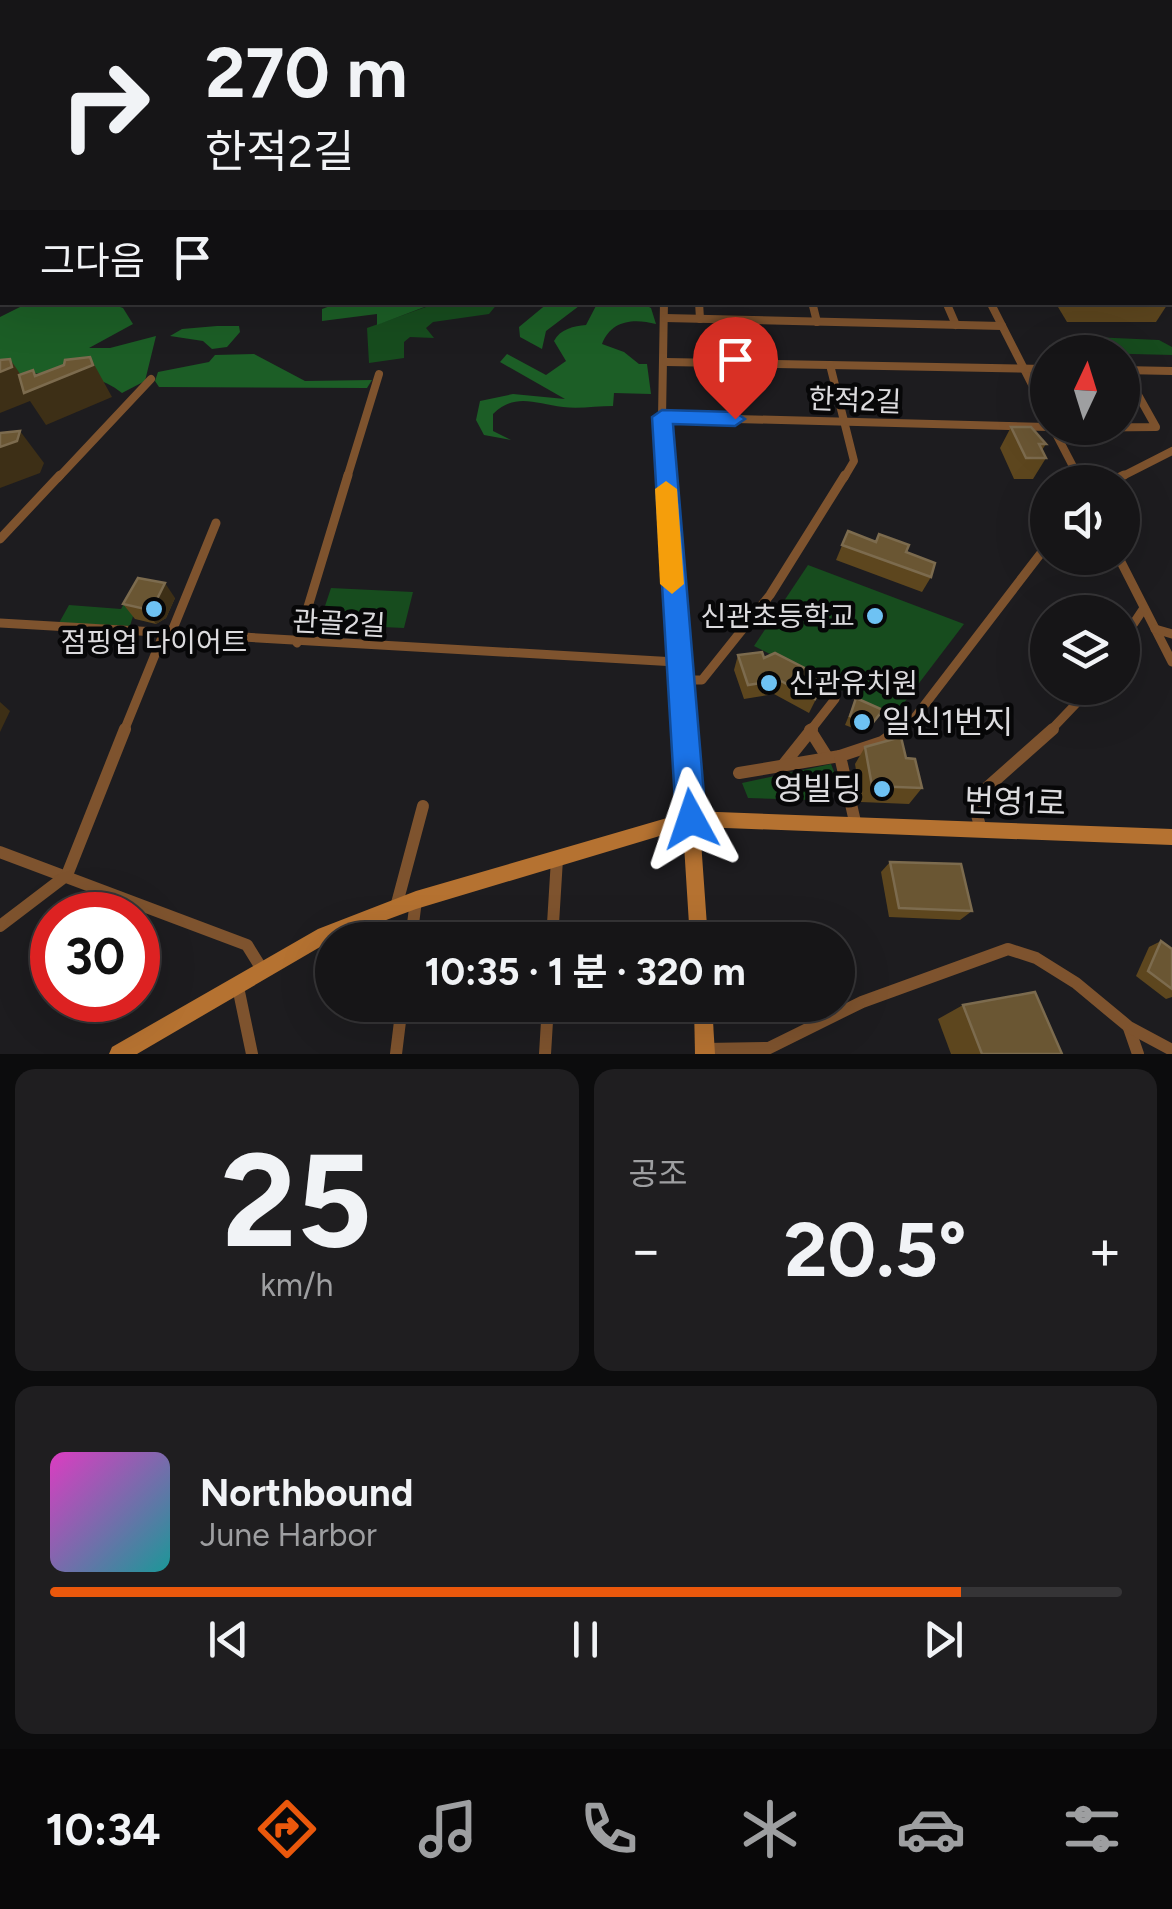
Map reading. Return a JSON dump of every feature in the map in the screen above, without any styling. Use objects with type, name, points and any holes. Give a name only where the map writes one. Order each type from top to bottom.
[{"type":"main road","name":"번영1로","points":[[119,1054],[318,938],[416,900],[691,819],[1172,836]]},
{"type":"main road","points":[[691,819],[698,922]]},
{"type":"main road","points":[[703,1022],[705,1051]]},
{"type":"street","points":[[664,305],[662,417],[676,662],[691,819]]},
{"type":"street","points":[[699,305],[700,319]]},
{"type":"street","points":[[813,305],[817,322]]},
{"type":"street","points":[[947,305],[956,325]]},
{"type":"street","points":[[992,305],[1030,380]]},
{"type":"street","points":[[666,318],[1002,326]]},
{"type":"street","name":"한적2길","points":[[666,362],[1030,368]]},
{"type":"street","points":[[678,680],[702,680],[794,560],[854,462],[830,365]]},
{"type":"street","points":[[1140,370],[1172,371]]},
{"type":"street","points":[[297,643],[379,374]]},
{"type":"street","points":[[0,539],[150,379]]},
{"type":"street","name":"한적2길","points":[[1140,399],[1156,426],[1140,426]]},
{"type":"street","name":"한적2길","points":[[662,417],[1030,426]]},
{"type":"street","points":[[1140,467],[1172,451]]},
{"type":"street","points":[[0,926],[67,875],[216,523]]},
{"type":"street","points":[[739,773],[834,757],[882,742],[913,720],[1030,567]]},
{"type":"street","points":[[1128,575],[1172,662]]},
{"type":"street","points":[[1140,614],[1144,608]]},
{"type":"street","name":"관골2길","points":[[0,623],[167,636],[676,662]]},
{"type":"street","points":[[1155,628],[1172,634]]},
{"type":"street","points":[[784,765],[835,699]]},
{"type":"street","points":[[981,830],[973,800],[1027,756],[1075,705]]},
{"type":"street","points":[[810,730],[834,757],[856,826]]},
{"type":"street","points":[[396,907],[423,806]]},
{"type":"street","points":[[0,852],[248,946],[263,972]]},
{"type":"street","points":[[553,922],[557,859]]},
{"type":"street","points":[[413,922],[416,900]]},
{"type":"street","points":[[705,1051],[769,1048],[862,1002],[1008,950],[1036,958],[1076,983],[1129,1027],[1172,1050]]},
{"type":"street","points":[[238,987],[252,1054]]},
{"type":"street","points":[[396,1054],[400,1022]]},
{"type":"street","points":[[545,1054],[547,1022]]},
{"type":"street","points":[[1129,1027],[1138,1054]]},
{"type":"green space","points":[[24,305],[123,308],[133,324],[89,348],[110,348],[156,336],[145,381],[122,393],[79,374],[31,374],[0,380],[0,317]]},
{"type":"green space","points":[[333,305],[427,306],[377,325],[377,314],[322,321],[322,309]]},
{"type":"green space","points":[[431,305],[496,305],[489,314],[433,322],[426,328],[434,338],[410,337],[404,342],[404,358],[369,363],[367,328]]},
{"type":"green space","points":[[546,305],[580,305],[546,331],[542,349],[520,337],[519,327]]},
{"type":"green space","points":[[596,305],[651,308],[656,324],[624,323],[611,330],[602,344],[624,352],[639,364],[647,364],[651,394],[614,393],[613,406],[569,408],[518,401],[493,414],[493,431],[511,440],[484,435],[476,420],[480,401],[513,394],[565,399],[500,362],[507,354],[546,375],[566,361],[554,341],[557,337],[568,329],[586,325]]},
{"type":"green space","points":[[239,326],[240,332],[227,347],[212,349],[203,341],[170,336],[182,329]]},
{"type":"green space","points":[[1140,339],[1159,340],[1172,347],[1172,355],[1140,354]]},
{"type":"green space","points":[[254,354],[305,381],[372,380],[367,388],[159,387],[155,381],[158,372],[209,362],[215,355]]},
{"type":"green space","points":[[808,565],[964,624],[894,716],[754,646]]},
{"type":"green space","points":[[331,588],[413,592],[404,628],[319,624]]},
{"type":"green space","points":[[126,600],[138,600],[130,626],[59,623],[69,605],[121,609]]},
{"type":"green space","points":[[831,764],[837,779],[804,786],[812,800],[748,798],[742,783]]},
{"type":"building","points":[[90,357],[93,365],[24,393],[19,375],[33,370],[35,376],[64,365],[65,360]]},
{"type":"building","points":[[10,359],[12,367],[0,372],[0,360]]},
{"type":"building","points":[[1011,427],[1030,427],[1030,445],[1040,445],[1046,458],[1026,458]]},
{"type":"building","points":[[20,431],[17,441],[0,447],[0,433]]},
{"type":"building","points":[[848,531],[876,542],[879,534],[909,545],[906,552],[935,563],[931,577],[842,545]]},
{"type":"building","points":[[138,578],[165,583],[155,603],[145,609],[123,604]]},
{"type":"building","points":[[762,652],[764,658],[775,653],[826,679],[815,699],[779,680],[748,685],[738,655]]},
{"type":"building","points":[[856,698],[883,710],[871,725],[850,716]]},
{"type":"building","points":[[901,737],[906,758],[915,759],[922,788],[872,786],[865,747]]},
{"type":"building","points":[[890,862],[961,864],[972,911],[899,908]]},
{"type":"building","points":[[1161,941],[1172,949],[1172,989],[1148,971]]},
{"type":"building","points":[[1035,992],[1062,1054],[982,1054],[963,1005]]},
{"type":"slow traffic","points":[[666,489],[672,584]]},
{"type":"place","name":"점핑업 다이어트","points":[[154,609]]},
{"type":"place","name":"신관초등학교","points":[[875,616]]},
{"type":"place","name":"신관유치원","points":[[769,683]]},
{"type":"place","name":"일신1번지","points":[[862,722]]},
{"type":"place","name":"영빌딩","points":[[882,789]]},
{"type":"route","points":[[691,819],[676,662],[662,417],[735,419]]}]
